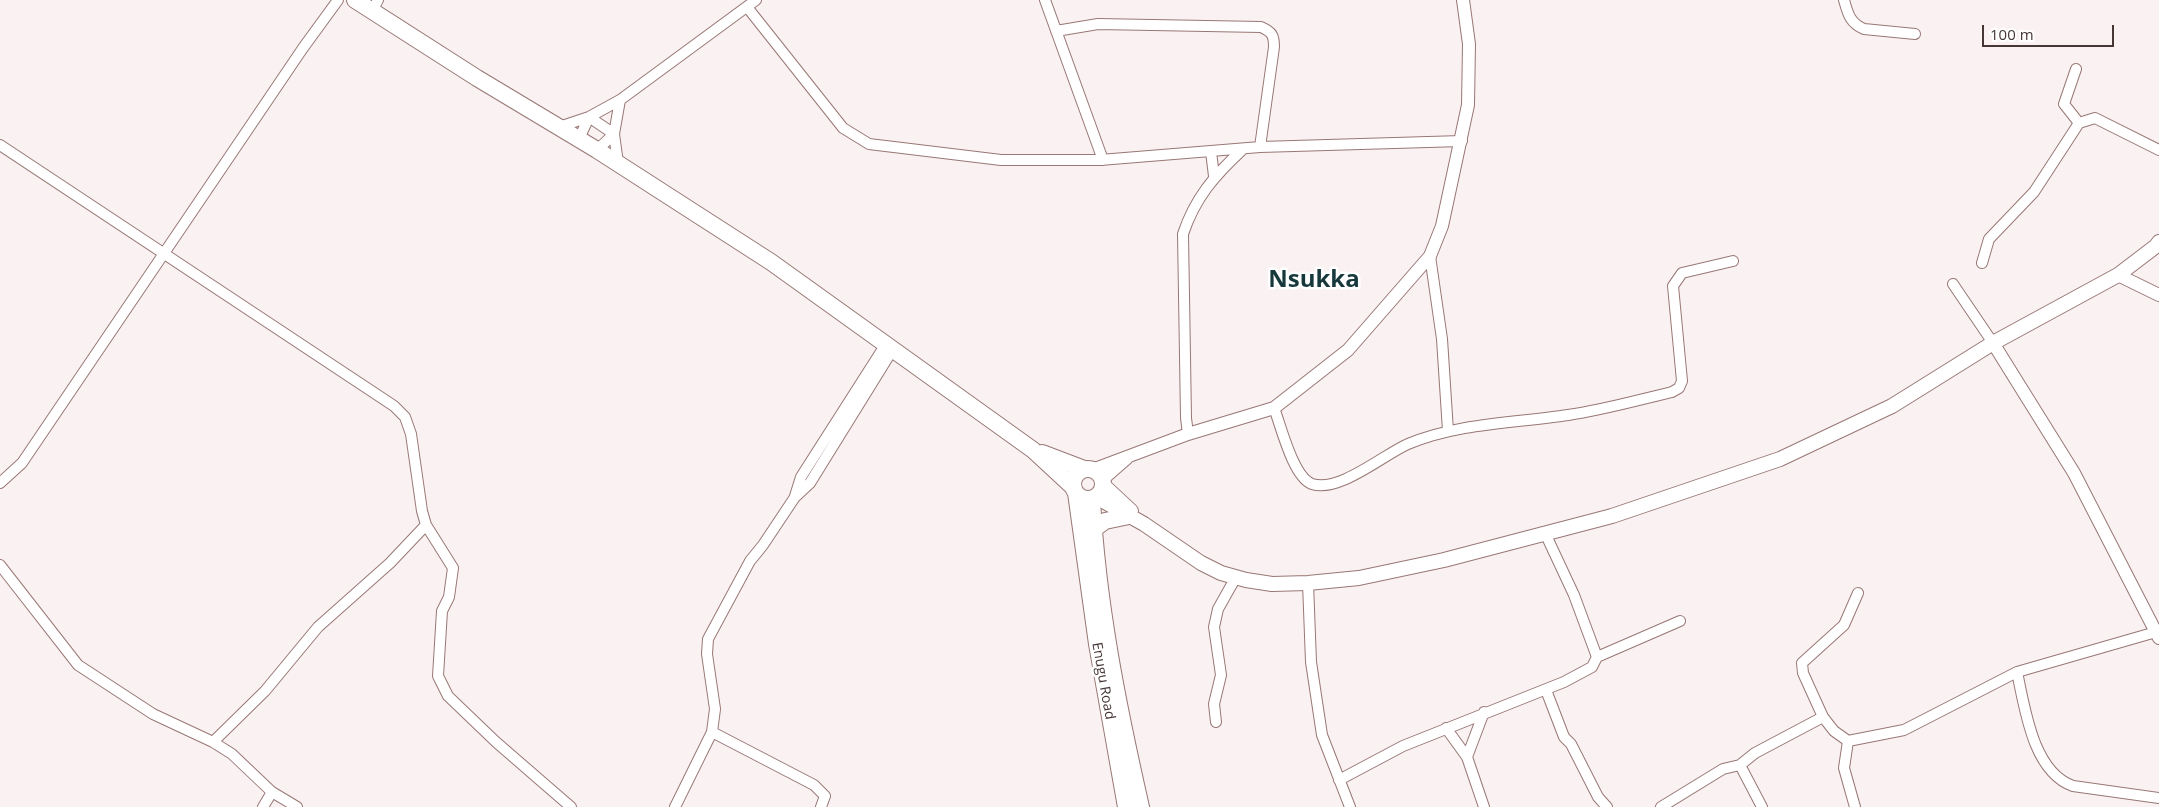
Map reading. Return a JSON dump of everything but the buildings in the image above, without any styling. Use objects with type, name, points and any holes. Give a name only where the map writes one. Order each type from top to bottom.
[{"type":"main road","points":[[355,0],[375,6],[559,127],[580,138],[771,262],[1033,450],[1095,483],[1144,524],[1201,563],[1236,577],[1272,584],[1359,578],[1444,560],[1612,516],[1780,459],[1892,406],[1993,343],[2118,275],[2159,242]]},
{"type":"main road","points":[[1033,450],[1083,498],[1095,483]]},
{"type":"main road","points":[[1075,490],[1075,476],[1095,483],[1129,516],[1144,524]]},
{"type":"main road","points":[[1095,483],[1095,555],[1141,807]]},
{"type":"main road","name":"Enugu Road","points":[[1075,490],[1096,644],[1126,807]]},
{"type":"main road","points":[[1094,529],[1105,521],[1129,516]]},
{"type":"street","points":[[0,484],[22,463],[303,48],[338,0]]},
{"type":"street","points":[[559,127],[589,117],[620,100],[756,0]]},
{"type":"street","points":[[1045,0],[1103,160]]},
{"type":"street","points":[[1095,483],[1128,457],[1188,434],[1274,408],[1348,350],[1430,256],[1442,226],[1462,141],[1468,105],[1469,44],[1463,0]]},
{"type":"street","points":[[1844,0],[1850,20],[1857,26],[1864,29],[1915,34]]},
{"type":"street","points":[[747,7],[843,128],[870,144],[1001,160],[1103,160],[1242,150],[1260,147],[1462,141]]},
{"type":"street","points":[[1056,31],[1098,24],[1261,28],[1269,31],[1274,37],[1274,47],[1260,147]]},
{"type":"street","points":[[2076,69],[2064,104],[2079,123]]},
{"type":"street","points":[[618,163],[614,134],[620,100]]},
{"type":"street","points":[[589,117],[614,134]]},
{"type":"street","points":[[580,138],[589,117]]},
{"type":"street","points":[[1982,263],[1988,239],[2034,192],[2079,123],[2095,118],[2159,150]]},
{"type":"street","points":[[597,150],[614,134]]},
{"type":"street","points":[[0,145],[394,406],[405,417],[411,434],[422,512],[426,525],[453,568],[449,597],[442,611],[438,676],[448,696],[496,742],[571,807]]},
{"type":"street","points":[[1188,434],[1186,418],[1183,234],[1190,212],[1214,176],[1242,150]]},
{"type":"street","points":[[1211,152],[1214,176]]},
{"type":"street","points":[[1430,256],[1442,339],[1448,431]]},
{"type":"street","points":[[1274,408],[1300,474],[1309,483],[1321,486],[1340,482],[1407,445],[1448,431],[1570,415],[1672,392],[1678,388],[1682,381],[1673,286],[1682,273],[1733,261]]},
{"type":"street","points":[[2118,275],[2159,295]]},
{"type":"street","points":[[1858,593],[1844,625],[1805,658],[1802,663],[1803,673],[1823,717],[1834,732],[1848,741],[1904,730],[2017,672],[2158,635],[2074,473],[1993,343],[1953,284]]},
{"type":"street","points":[[675,807],[712,732],[715,708],[707,654],[708,639],[750,561],[795,497],[801,476],[889,347]]},
{"type":"street","points":[[213,742],[265,691],[318,627],[390,563],[426,525]]},
{"type":"street","points":[[1545,533],[1574,595],[1597,657]]},
{"type":"street","points":[[0,565],[78,665],[153,714],[213,742],[232,754],[272,792],[297,807]]},
{"type":"street","points":[[1216,722],[1214,704],[1221,675],[1214,627],[1218,609],[1236,577]]},
{"type":"street","points":[[1308,583],[1311,662],[1322,735],[1350,807]]},
{"type":"street","points":[[1339,780],[1403,746],[1484,712],[1546,690],[1592,667],[1597,657],[1680,621]]},
{"type":"street","points":[[2017,672],[2027,720],[2046,766],[2060,782],[2072,786],[2159,798]]},
{"type":"street","points":[[1546,690],[1564,737],[1571,744],[1598,797],[1607,807]]},
{"type":"street","points":[[1467,757],[1484,712]]},
{"type":"street","points":[[1661,807],[1723,769],[1740,765],[1755,753],[1823,717]]},
{"type":"street","points":[[1446,728],[1467,757],[1484,807]]},
{"type":"street","points":[[712,732],[814,785],[825,796],[821,807]]},
{"type":"street","points":[[1848,741],[1844,768],[1854,807]]},
{"type":"street","points":[[1740,765],[1762,807]]},
{"type":"street","points":[[263,807],[272,792]]},
{"type":"district","name":"Nsukka","points":[[1314,280]]}]
